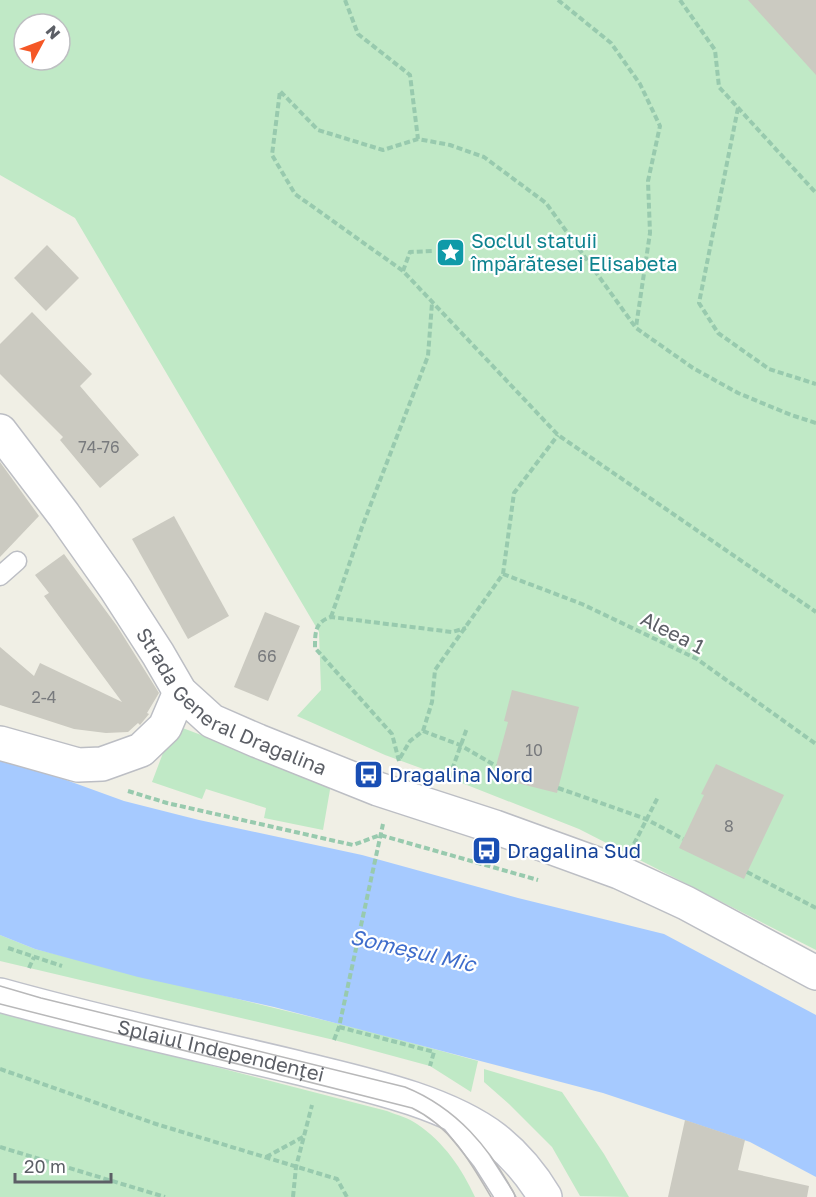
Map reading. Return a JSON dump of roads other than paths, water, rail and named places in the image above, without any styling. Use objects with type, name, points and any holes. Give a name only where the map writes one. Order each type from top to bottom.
[{"type":"street","name":"Strada General Dragalina","points":[[0,431],[58,506],[116,589],[180,692],[212,721],[378,789],[515,834],[619,872],[686,903],[816,973]]},
{"type":"street","points":[[0,743],[78,765],[102,764],[141,750],[165,727],[180,692]]},
{"type":"street","name":"Splaiul Independenței","points":[[0,995],[395,1093],[440,1110],[495,1139],[549,1193]]},
{"type":"lane","points":[[0,576],[17,561]]},
{"type":"lane","points":[[440,1110],[482,1161],[505,1197]]},
{"type":"water","name":"Someșul Mic","points":[[0,756],[124,801],[199,820],[362,855],[518,898],[664,934],[816,1015],[816,1177],[750,1142],[603,1093],[274,1007],[138,977],[35,949],[0,935]]},
{"type":"tram line","points":[[0,986],[405,1087],[441,1106],[456,1118],[483,1146],[516,1197]]},
{"type":"tram line","points":[[0,1004],[412,1108],[437,1124],[458,1146],[491,1197]]},
{"type":"place","name":"Soclul statuii împărătesei Elisabeta","points":[[450,252]]},
{"type":"place","name":"Dragalina Nord","points":[[368,774]]},
{"type":"place","name":"Dragalina Sud","points":[[486,850]]}]
